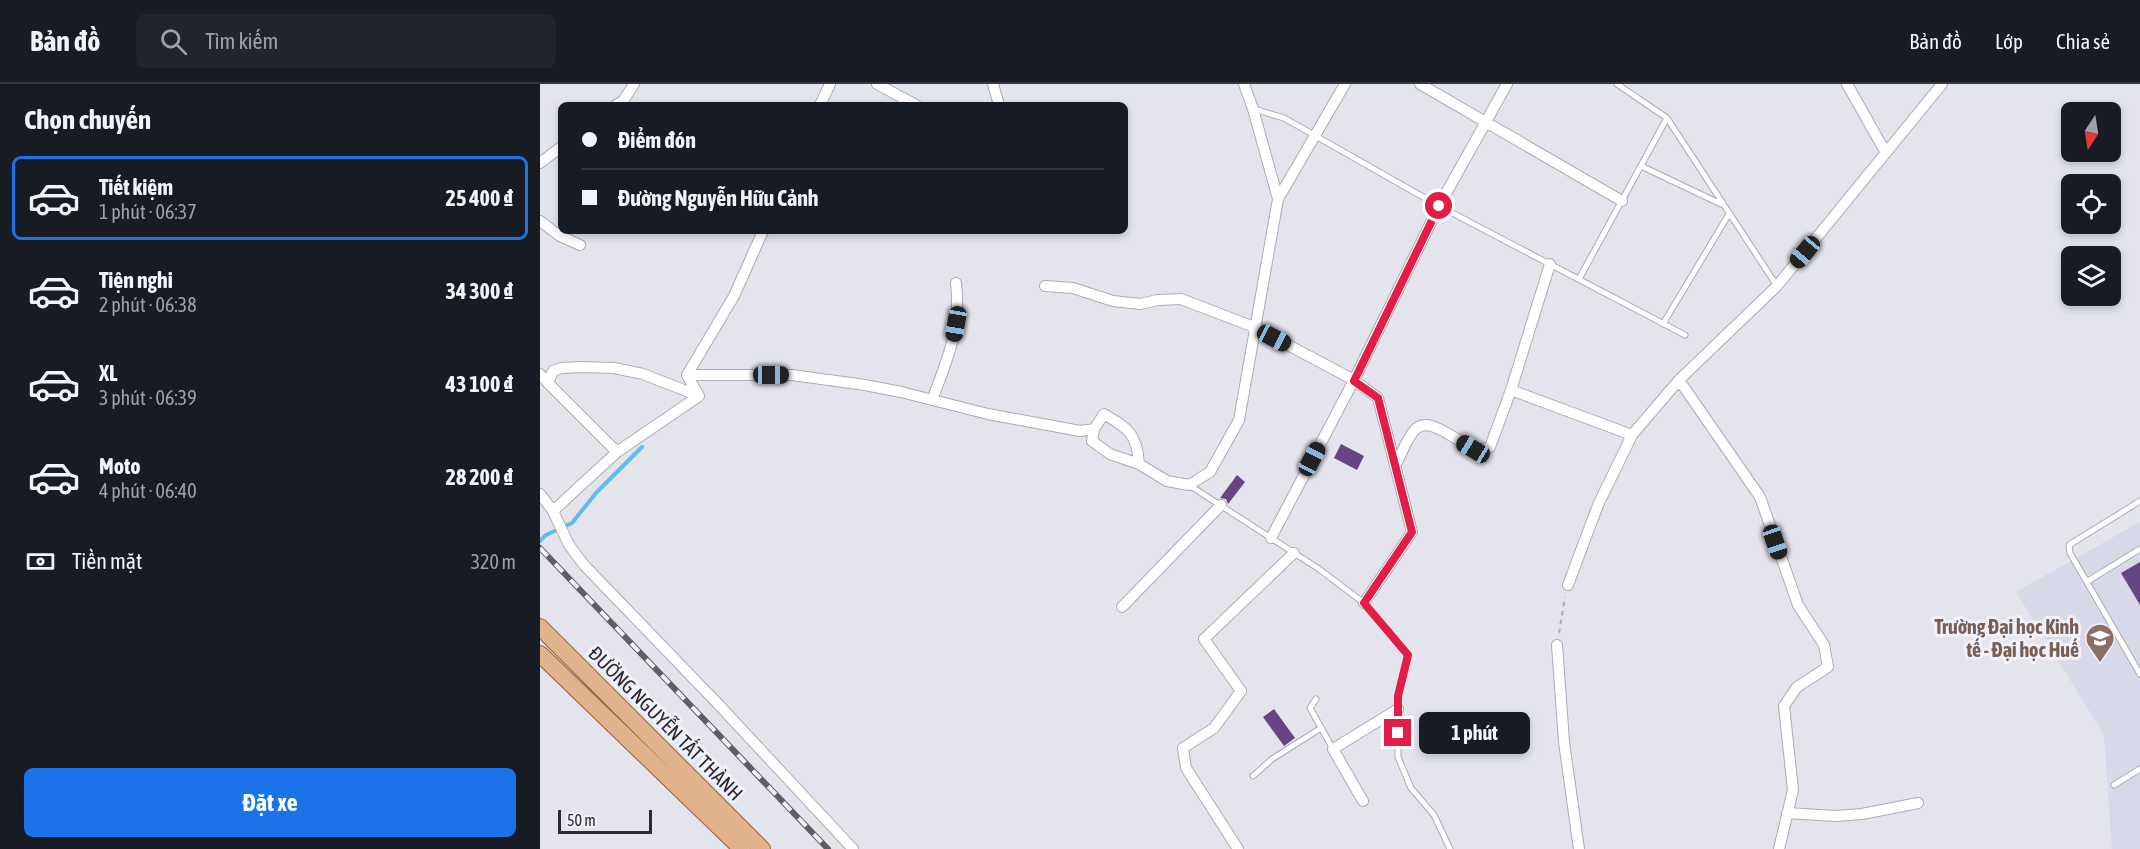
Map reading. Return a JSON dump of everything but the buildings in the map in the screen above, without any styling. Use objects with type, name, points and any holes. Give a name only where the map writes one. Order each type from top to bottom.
[{"type":"main road","name":"ĐƯỜNG NGUYỄN TẤT THÀNH","points":[[540,627],[762,849]]},
{"type":"main road","name":"ĐƯỜNG NGUYỄN TẤT THÀNH","points":[[540,654],[742,849]]},
{"type":"street","points":[[623,102],[634,84]]},
{"type":"street","points":[[821,102],[830,84]]},
{"type":"street","points":[[877,84],[910,102]]},
{"type":"street","points":[[993,84],[998,102]]},
{"type":"street","points":[[1244,84],[1278,199]]},
{"type":"street","points":[[1139,464],[1137,445],[1126,427],[1104,414],[1094,429],[1092,441],[1110,454],[1139,464],[1167,481],[1190,485],[1210,472],[1239,420],[1278,199],[1345,84]]},
{"type":"street","points":[[1420,84],[1622,201]]},
{"type":"street","points":[[1271,538],[1354,381],[1439,206],[1507,84]]},
{"type":"street","points":[[1847,84],[1886,153]]},
{"type":"street","points":[[1568,585],[1598,505],[1632,435],[1679,380],[1778,286],[1942,84]]},
{"type":"street","points":[[540,163],[558,149]]},
{"type":"street","points":[[540,221],[560,236],[580,245]]},
{"type":"street","points":[[687,375],[734,296],[762,234]]},
{"type":"street","points":[[1395,466],[1414,430],[1422,426],[1436,426],[1473,449],[1485,450],[1491,447],[1550,264]]},
{"type":"street","points":[[932,400],[953,340],[958,307],[956,284]]},
{"type":"street","points":[[1045,286],[1073,288],[1113,302],[1140,304],[1181,299],[1254,327],[1354,381],[1378,398],[1412,532],[1364,603]]},
{"type":"street","points":[[548,383],[553,371],[561,368],[614,368],[643,374],[699,396]]},
{"type":"street","points":[[540,374],[617,452]]},
{"type":"street","points":[[687,375],[699,396]]},
{"type":"street","points":[[687,375],[792,375],[865,385],[988,414],[1080,430],[1094,429]]},
{"type":"street","points":[[1679,380],[1760,496],[1798,605],[1824,645],[1828,668],[1797,687],[1784,706],[1792,790],[1779,849]]},
{"type":"street","points":[[1511,390],[1632,435]]},
{"type":"street","points":[[554,512],[617,452],[699,396]]},
{"type":"street","points":[[540,494],[554,512],[569,545],[584,565],[854,849]]},
{"type":"street","points":[[1122,608],[1221,505]]},
{"type":"street","points":[[1238,849],[1186,768],[1184,748],[1214,728],[1241,691],[1204,639],[1294,553]]},
{"type":"street","points":[[1557,645],[1564,742],[1579,849]]},
{"type":"street","points":[[1363,801],[1333,749],[1398,709]]},
{"type":"street","points":[[1786,813],[1836,816],[1918,803]]},
{"type":"lane","points":[[1617,84],[1667,118],[1778,286]]},
{"type":"lane","points":[[1253,109],[1284,118],[1439,206],[1685,335]]},
{"type":"lane","points":[[1579,279],[1667,118]]},
{"type":"lane","points":[[1641,166],[1723,204]]},
{"type":"lane","points":[[1663,324],[1729,214]]},
{"type":"lane","points":[[1190,485],[1294,553],[1364,603],[1408,655],[1398,696],[1398,757],[1411,788],[1434,815],[1450,849]]},
{"type":"lane","points":[[2140,501],[2069,545],[2070,553],[2140,674]]},
{"type":"lane","points":[[2088,581],[2140,549]]},
{"type":"lane","points":[[1316,699],[1310,708],[1333,749]]},
{"type":"lane","points":[[1253,776],[1272,759],[1321,728]]},
{"type":"lane","points":[[2114,785],[2140,769]]},
{"type":"path","points":[[1557,645],[1561,613],[1568,585]]},
{"type":"shaded area","name":"Trường Đại học Kinh tế - Đại học Huế","points":[[2140,522],[2140,849],[2112,849],[2104,735],[2016,592]]},
{"type":"waterway","points":[[540,541],[546,535],[572,523],[596,493],[642,447]]},
{"type":"railway","points":[[540,548],[828,849]]},
{"type":"place","name":"Trường Đại học Kinh tế - Đại học Huế","points":[[2100,664]]},
{"type":"route","points":[[1398,733],[1398,696],[1408,655],[1364,603],[1412,532],[1378,398],[1354,381],[1439,206]]}]
